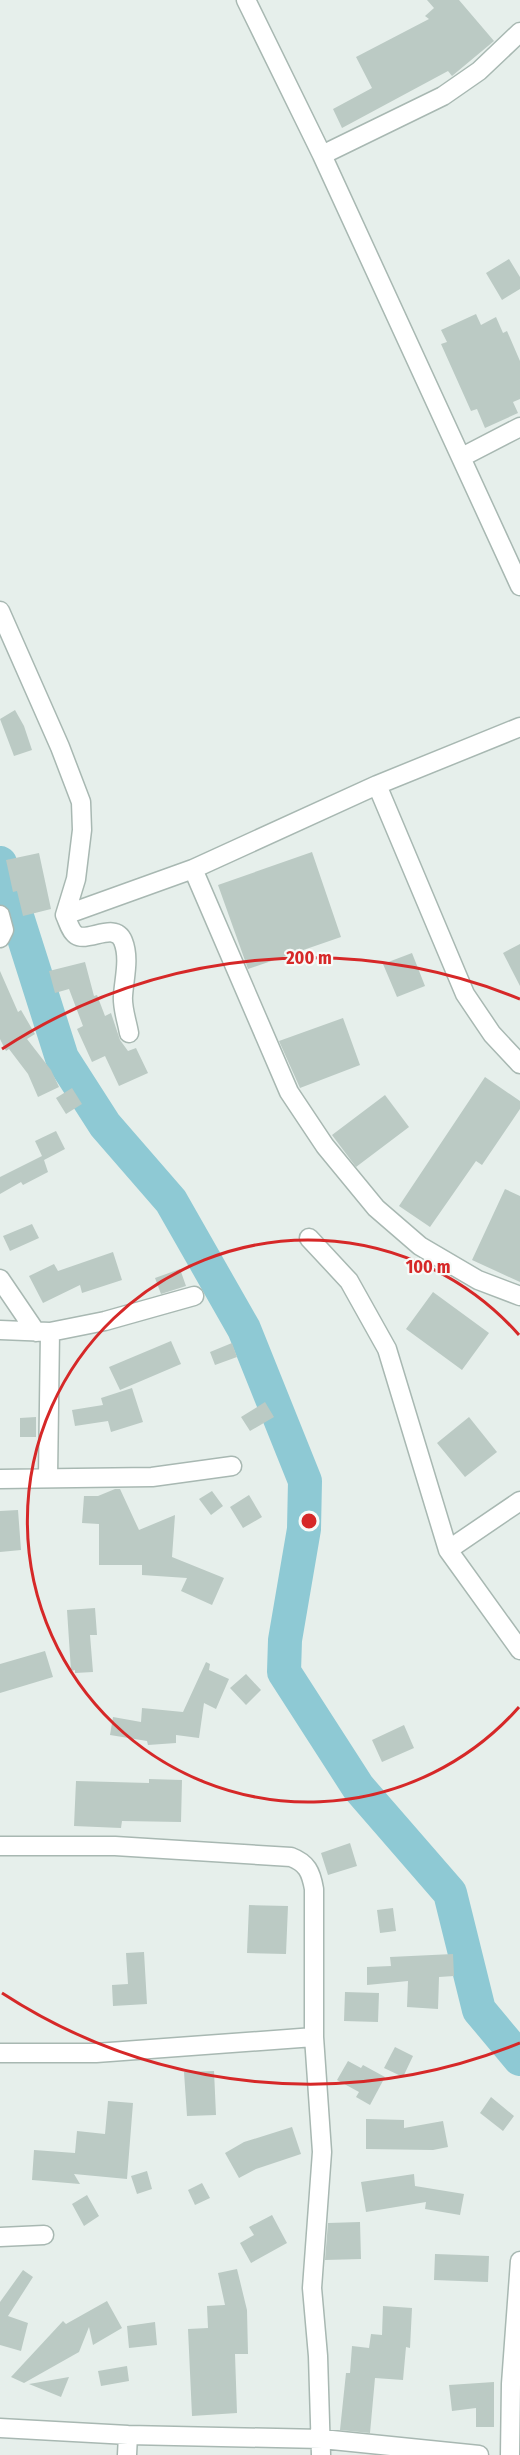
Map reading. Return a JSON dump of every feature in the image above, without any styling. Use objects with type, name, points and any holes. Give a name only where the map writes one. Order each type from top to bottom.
[{"type":"street","points":[[246,0],[322,154],[520,586]]},
{"type":"street","points":[[322,154],[443,96],[479,71],[520,32]]},
{"type":"street","points":[[462,457],[520,427]]},
{"type":"street","points":[[0,611],[60,747],[81,801],[82,830],[76,879],[65,915],[73,933],[79,937],[111,932],[123,941],[126,970],[123,999],[129,1033]]},
{"type":"street","points":[[65,915],[193,869],[377,784],[520,727]]},
{"type":"street","points":[[377,784],[465,994],[492,1034],[520,1064]]},
{"type":"street","points":[[193,869],[288,1092],[326,1146],[376,1208],[420,1246],[478,1280],[520,1296]]},
{"type":"street","points":[[0,915],[4,930],[0,938]]},
{"type":"street","points":[[309,1238],[349,1281],[387,1349],[448,1550],[520,1650]]},
{"type":"street","points":[[0,1279],[43,1332],[48,1477]]},
{"type":"street","points":[[0,1330],[43,1332],[105,1321],[194,1296]]},
{"type":"street","points":[[0,1479],[152,1477],[232,1466]]},
{"type":"street","points":[[448,1550],[520,1501]]},
{"type":"street","points":[[0,1846],[114,1846],[291,1857],[303,1862],[311,1874],[314,1889],[314,2037],[322,2152],[312,2288],[321,2447]]},
{"type":"street","points":[[0,2053],[96,2053],[314,2037]]},
{"type":"street","points":[[0,2237],[44,2235]]},
{"type":"street","points":[[510,2455],[511,2384],[520,2261]]},
{"type":"street","points":[[0,2428],[479,2455]]},
{"type":"street","points":[[127,2455],[128,2435]]},
{"type":"building","points":[[427,0],[459,0],[494,41],[452,76],[448,71],[342,128],[333,109],[372,88],[356,57],[429,19],[425,16],[434,8]]},
{"type":"building","points":[[509,259],[520,277],[520,289],[502,300],[486,273]]},
{"type":"building","points":[[476,314],[481,325],[496,317],[503,333],[507,331],[520,361],[520,399],[513,402],[518,413],[485,428],[477,409],[471,411],[441,344],[447,342],[441,330]]},
{"type":"building","points":[[15,710],[24,726],[32,750],[14,756],[0,719]]},
{"type":"building","points":[[312,852],[341,937],[248,969],[218,885]]},
{"type":"building","points":[[39,853],[51,909],[23,916],[17,891],[13,892],[6,860]]},
{"type":"building","points":[[520,944],[520,986],[503,953]]},
{"type":"building","points":[[412,953],[425,986],[397,997],[383,964]]},
{"type":"building","points":[[85,962],[94,996],[97,995],[105,1016],[111,1013],[120,1040],[128,1051],[136,1048],[148,1073],[119,1086],[105,1056],[92,1062],[77,1029],[83,1026],[69,989],[55,993],[49,971]]},
{"type":"building","points":[[0,971],[18,1012],[21,1010],[35,1034],[27,1039],[51,1070],[59,1087],[38,1097],[28,1074],[9,1049],[6,1051],[0,1039]]},
{"type":"building","points":[[343,1018],[360,1065],[300,1088],[279,1041]]},
{"type":"building","points":[[485,1077],[520,1101],[520,1109],[482,1165],[476,1161],[430,1227],[399,1206]]},
{"type":"building","points":[[72,1088],[82,1104],[66,1114],[56,1098]]},
{"type":"building","points":[[385,1095],[409,1127],[356,1167],[332,1135]]},
{"type":"building","points":[[56,1131],[65,1149],[44,1160],[48,1172],[23,1185],[21,1182],[0,1194],[0,1177],[42,1156],[35,1141]]},
{"type":"building","points":[[505,1189],[520,1196],[520,1282],[472,1260]]},
{"type":"building","points":[[32,1224],[39,1238],[10,1251],[3,1236]]},
{"type":"building","points":[[113,1252],[122,1280],[82,1293],[80,1285],[43,1303],[29,1276],[54,1264],[58,1271]]},
{"type":"building","points":[[180,1269],[186,1286],[161,1294],[155,1278]]},
{"type":"building","points":[[433,1292],[489,1333],[462,1370],[406,1329]]},
{"type":"building","points":[[171,1341],[181,1364],[120,1390],[109,1367]]},
{"type":"building","points":[[232,1343],[237,1357],[215,1365],[210,1352]]},
{"type":"building","points":[[132,1388],[143,1422],[111,1432],[108,1421],[75,1426],[72,1410],[103,1405],[101,1398]]},
{"type":"building","points":[[265,1402],[274,1417],[250,1431],[241,1417]]},
{"type":"building","points":[[36,1417],[36,1437],[20,1437],[20,1418]]},
{"type":"building","points":[[469,1417],[497,1452],[465,1477],[437,1443]]},
{"type":"building","points":[[120,1489],[139,1530],[175,1515],[172,1557],[224,1578],[212,1605],[181,1591],[187,1578],[142,1575],[142,1565],[99,1565],[99,1524],[82,1523],[84,1496],[98,1496]]},
{"type":"building","points":[[212,1491],[223,1506],[211,1515],[199,1499]]},
{"type":"building","points":[[249,1495],[262,1517],[243,1528],[230,1507]]},
{"type":"building","points":[[18,1510],[21,1550],[0,1552],[0,1511]]},
{"type":"building","points":[[95,1608],[97,1635],[90,1635],[93,1672],[75,1673],[75,1670],[71,1671],[67,1610]]},
{"type":"building","points":[[45,1651],[53,1677],[0,1693],[0,1664]]},
{"type":"building","points":[[206,1662],[210,1664],[209,1670],[229,1679],[216,1709],[204,1703],[199,1738],[176,1735],[176,1743],[148,1745],[147,1741],[110,1735],[113,1717],[141,1722],[142,1708],[183,1712]]},
{"type":"building","points":[[246,1674],[261,1690],[246,1705],[230,1688]]},
{"type":"building","points":[[404,1725],[414,1748],[382,1762],[372,1740]]},
{"type":"building","points":[[149,1779],[182,1780],[181,1822],[122,1821],[121,1828],[74,1826],[76,1781],[149,1783]]},
{"type":"building","points":[[350,1843],[357,1866],[328,1875],[321,1853]]},
{"type":"building","points":[[249,1905],[288,1906],[286,1954],[247,1953]]},
{"type":"building","points":[[393,1908],[396,1931],[380,1933],[377,1910]]},
{"type":"building","points":[[144,1952],[147,2004],[113,2006],[112,1985],[128,1984],[126,1953]]},
{"type":"building","points":[[453,1954],[454,1976],[439,1977],[438,2009],[407,2007],[408,1981],[367,1985],[367,1967],[391,1966],[390,1957]]},
{"type":"building","points":[[345,1992],[379,1993],[378,2022],[344,2021]]},
{"type":"building","points":[[395,2047],[413,2056],[403,2077],[384,2068]]},
{"type":"building","points":[[348,2061],[361,2068],[363,2065],[385,2077],[370,2105],[356,2097],[359,2092],[337,2080]]},
{"type":"building","points":[[214,2071],[216,2115],[187,2116],[184,2072]]},
{"type":"building","points":[[491,2097],[514,2116],[503,2131],[480,2113]]},
{"type":"building","points":[[108,2101],[133,2103],[127,2179],[74,2174],[80,2184],[32,2180],[34,2150],[75,2153],[77,2131],[105,2134]]},
{"type":"building","points":[[366,2119],[404,2120],[404,2128],[443,2121],[448,2147],[433,2150],[366,2149]]},
{"type":"building","points":[[292,2127],[301,2154],[256,2169],[239,2178],[225,2153],[244,2142]]},
{"type":"building","points":[[147,2171],[152,2189],[137,2194],[131,2176]]},
{"type":"building","points":[[414,2174],[415,2186],[464,2194],[460,2215],[425,2209],[426,2202],[366,2212],[361,2182]]},
{"type":"building","points":[[202,2183],[210,2198],[195,2205],[188,2190]]},
{"type":"building","points":[[87,2195],[99,2216],[84,2226],[72,2204]]},
{"type":"building","points":[[272,2215],[287,2243],[251,2263],[240,2243],[254,2235],[249,2227]]},
{"type":"building","points":[[360,2222],[361,2259],[325,2260],[328,2223]]},
{"type":"building","points":[[435,2254],[489,2256],[488,2282],[434,2280]]},
{"type":"building","points":[[237,2269],[247,2310],[248,2354],[235,2354],[237,2413],[192,2416],[188,2329],[208,2328],[207,2306],[225,2305],[218,2273]]},
{"type":"building","points":[[23,2270],[33,2277],[8,2316],[28,2323],[21,2351],[0,2345],[0,2302]]},
{"type":"building","points":[[107,2301],[122,2328],[93,2345],[89,2327],[79,2352],[24,2383],[11,2377],[63,2321],[66,2324]]},
{"type":"building","points":[[383,2306],[412,2308],[410,2348],[406,2347],[403,2380],[375,2378],[370,2433],[340,2430],[346,2373],[350,2373],[352,2346],[369,2348],[371,2334],[382,2335]]},
{"type":"building","points":[[155,2322],[157,2345],[129,2348],[127,2326]]},
{"type":"building","points":[[127,2366],[129,2381],[101,2386],[98,2371]]},
{"type":"building","points":[[69,2377],[61,2397],[29,2384]]},
{"type":"building","points":[[494,2382],[494,2427],[476,2427],[476,2408],[452,2411],[449,2385]]},
{"type":"waterway","points":[[0,863],[62,1058],[105,1125],[171,1201],[244,1329],[305,1481],[304,1529],[285,1640],[284,1672],[358,1787],[450,1893],[479,2010],[520,2059]]}]
